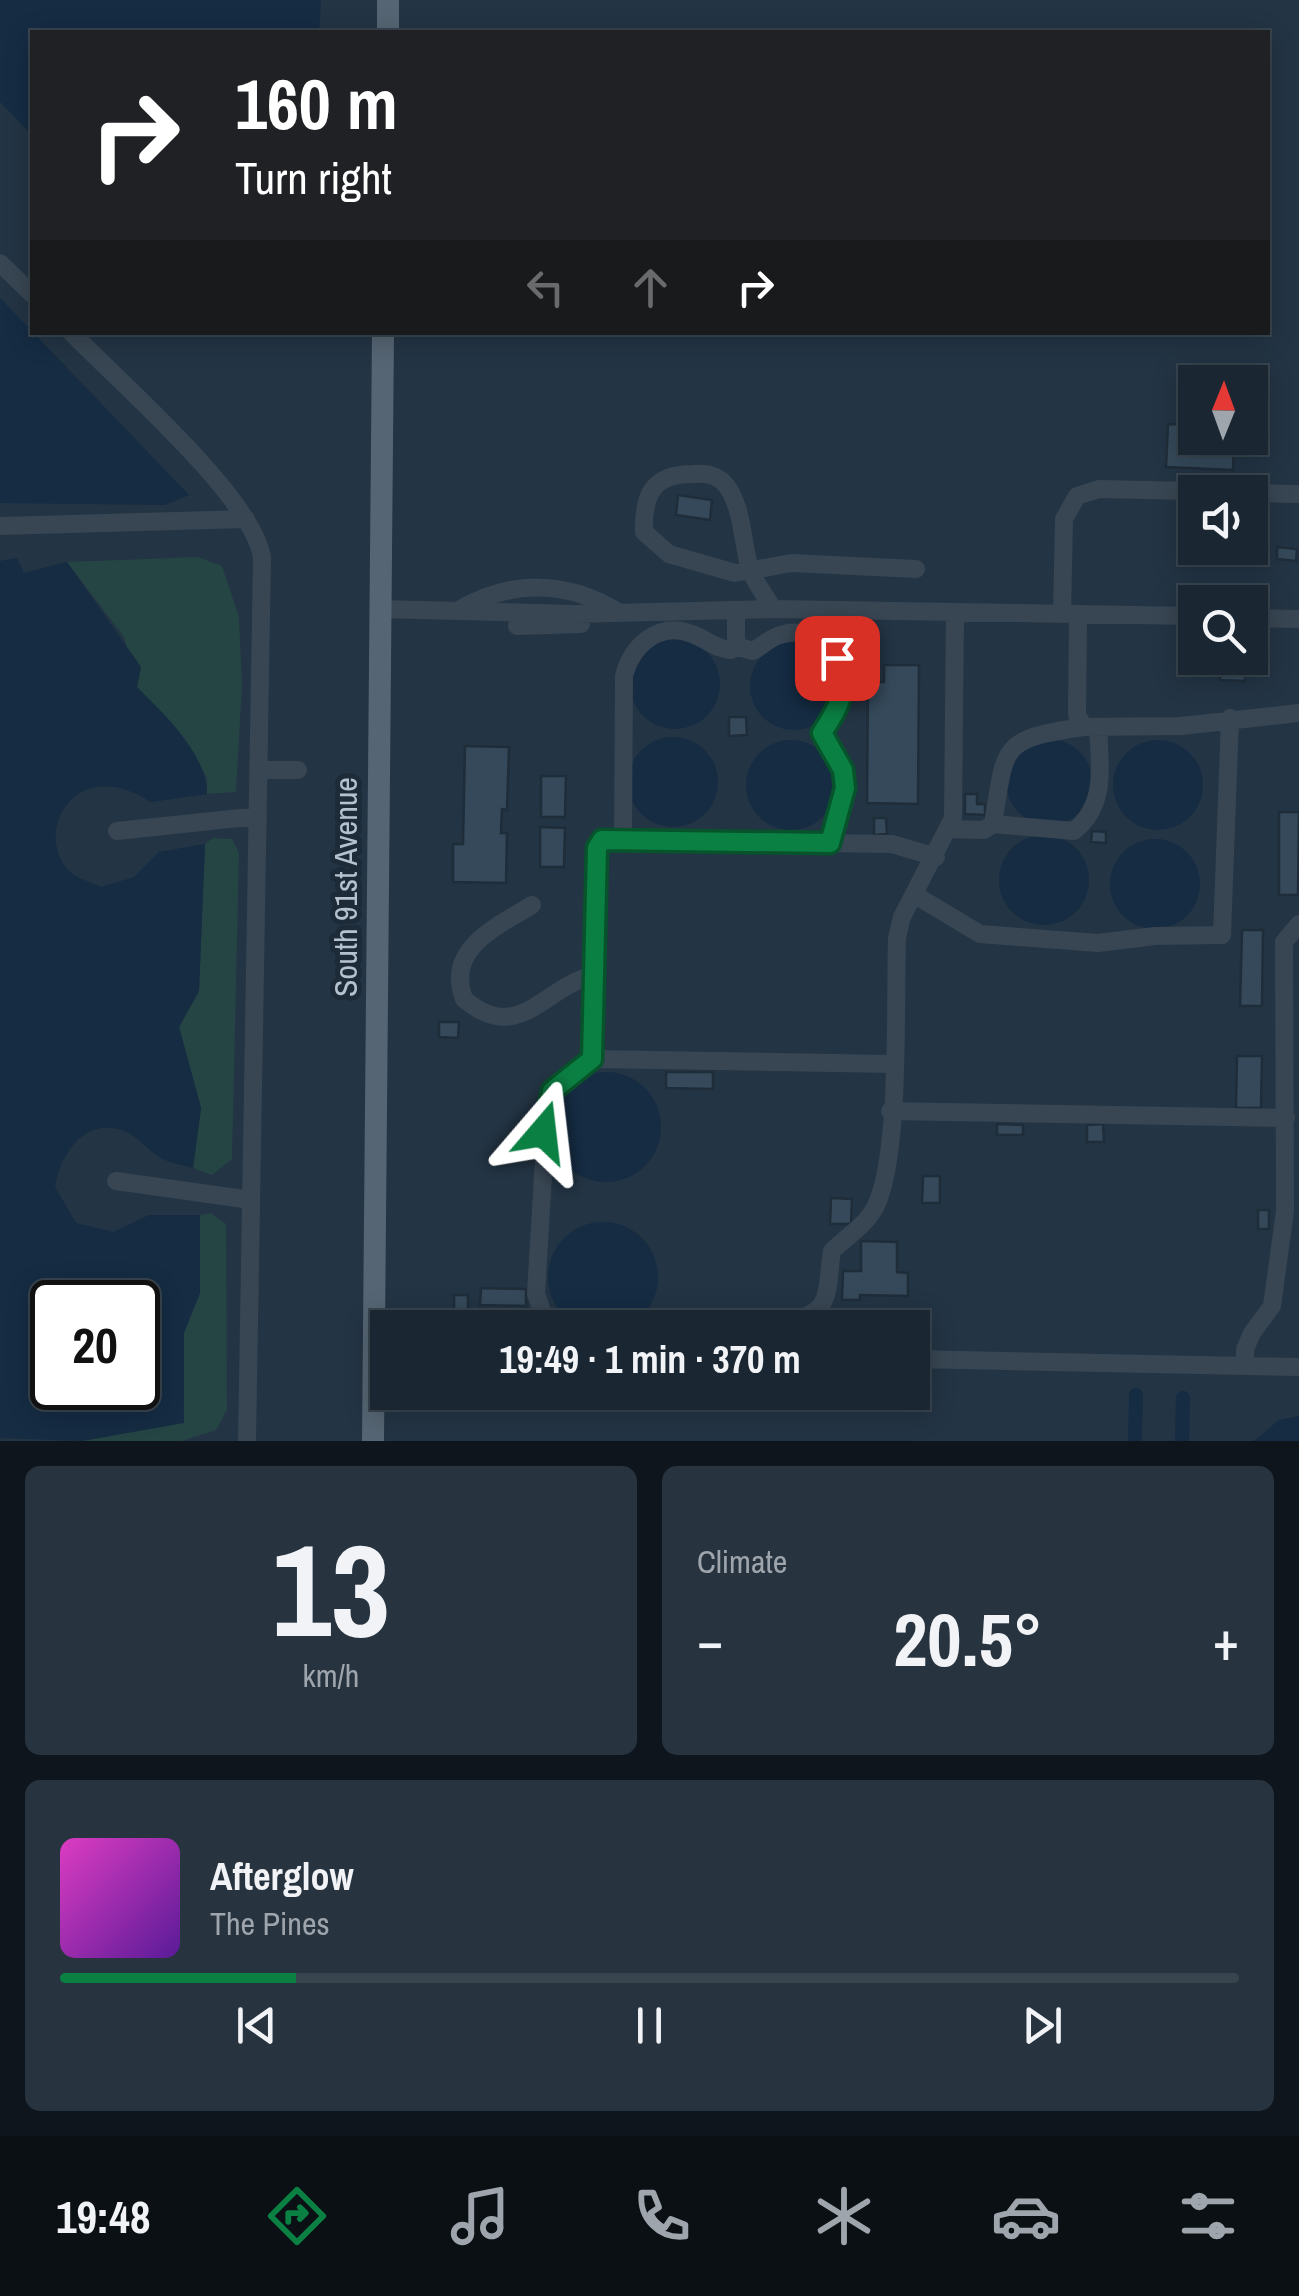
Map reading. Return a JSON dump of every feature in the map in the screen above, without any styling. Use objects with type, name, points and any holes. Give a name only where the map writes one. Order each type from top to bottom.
[{"type":"main road","points":[[388,0],[388,30]]},
{"type":"main road","name":"South 91st Avenue","points":[[381,1310],[383,335]]},
{"type":"main road","name":"South 91st Avenue","points":[[373,1441],[376,1410]]},
{"type":"street","points":[[0,262],[30,292]]},
{"type":"street","points":[[74,335],[198,461],[246,519],[262,557],[247,1441]]},
{"type":"street","points":[[773,609],[751,572],[738,513],[724,482],[706,473],[672,474],[652,485],[643,507],[644,532],[669,554],[734,572],[751,572],[792,563],[916,569]]},
{"type":"street","points":[[950,830],[984,830],[993,824],[1074,831],[1086,821],[1100,784],[1091,728],[1077,714],[1064,518],[1076,496],[1099,489],[1178,491]]},
{"type":"street","points":[[1268,493],[1299,494]]},
{"type":"street","points":[[0,526],[246,519]]},
{"type":"street","points":[[457,611],[504,588],[573,591],[596,598],[620,614]]},
{"type":"street","points":[[380,609],[457,611],[479,622],[532,626],[572,626],[620,614],[773,609],[1178,616]]},
{"type":"street","points":[[736,610],[736,646]]},
{"type":"street","points":[[812,1310],[822,1304],[832,1251],[865,1224],[879,1199],[890,1111],[897,938],[950,830],[956,612]]},
{"type":"street","points":[[1268,618],[1299,619]]},
{"type":"street","points":[[623,840],[624,676],[629,658],[656,634],[676,630],[722,650],[736,646],[753,651],[780,635],[799,634],[824,643],[837,658],[844,680],[843,697],[822,733],[843,770],[845,788],[830,843]]},
{"type":"street","points":[[993,824],[1000,765],[1011,746],[1031,737],[1091,728],[1181,726],[1299,713]]},
{"type":"street","points":[[915,895],[980,934],[1098,943],[1155,936],[1222,935],[1230,718]]},
{"type":"street","points":[[260,770],[298,770]]},
{"type":"street","points":[[116,831],[258,816]]},
{"type":"street","points":[[592,1059],[597,848],[602,840],[892,844],[936,857]]},
{"type":"street","points":[[532,905],[481,936],[466,952],[460,970],[464,999],[485,1015],[508,1018],[594,975]]},
{"type":"street","points":[[1245,1365],[1245,1349],[1252,1332],[1272,1306],[1285,1211],[1284,942],[1299,924]]},
{"type":"street","points":[[542,1310],[536,1277],[546,1107],[552,1091],[592,1059],[892,1064]]},
{"type":"street","points":[[890,1111],[1286,1118]]},
{"type":"street","points":[[116,1181],[252,1200]]},
{"type":"street","points":[[930,1360],[1299,1366]]},
{"type":"green space","points":[[198,557],[222,566],[239,617],[242,685],[236,792],[207,794],[207,778],[192,752],[137,687],[124,637],[67,562]]},
{"type":"green space","points":[[213,838],[232,839],[239,853],[232,1159],[212,1175],[193,1168],[201,1108],[179,1027],[199,991],[205,844]]},
{"type":"green space","points":[[211,1213],[226,1224],[227,1410],[216,1430],[182,1441],[82,1441],[184,1422],[184,1332],[200,1293],[200,1215]]},
{"type":"water","points":[[0,0],[321,0],[319,30],[30,30],[30,133],[0,102]]},
{"type":"water","points":[[0,298],[30,329],[30,335],[35,335],[189,495],[165,505],[0,503]]},
{"type":"water","points":[[17,558],[24,573],[67,562],[141,667],[137,687],[192,750],[205,779],[207,794],[151,802],[123,789],[99,787],[80,793],[66,806],[58,823],[56,841],[61,859],[73,874],[101,887],[134,877],[159,852],[205,844],[199,991],[179,1027],[201,1108],[193,1168],[163,1159],[124,1131],[97,1129],[76,1141],[68,1151],[55,1187],[76,1223],[113,1232],[149,1215],[200,1215],[200,1293],[184,1333],[184,1423],[82,1441],[0,1438],[0,561]]},
{"type":"water","points":[[675,639],[692,642],[707,652],[717,667],[717,701],[707,716],[692,726],[675,729],[658,726],[643,716],[633,701],[630,684],[633,667],[643,652],[658,642]]},
{"type":"water","points":[[794,642],[819,649],[831,661],[838,686],[831,711],[819,723],[794,730],[769,723],[757,711],[750,686],[757,661],[769,649]]},
{"type":"water","points":[[673,737],[690,740],[705,750],[715,765],[715,799],[705,814],[690,824],[673,827],[656,824],[641,814],[631,799],[628,782],[631,765],[641,750],[656,740]]},
{"type":"water","points":[[1049,739],[1079,752],[1092,782],[1079,812],[1049,825],[1019,812],[1006,782],[1019,752]]},
{"type":"water","points":[[791,740],[808,743],[823,753],[833,768],[833,802],[823,817],[808,827],[791,830],[774,827],[759,817],[749,802],[746,785],[749,768],[759,753],[774,743]]},
{"type":"water","points":[[1158,740],[1175,743],[1190,753],[1200,768],[1200,802],[1190,817],[1175,827],[1158,830],[1141,827],[1126,817],[1116,802],[1113,785],[1116,768],[1126,753],[1141,743]]},
{"type":"water","points":[[1044,835],[1061,838],[1076,848],[1086,863],[1086,897],[1076,912],[1061,922],[1044,925],[1027,922],[1012,912],[1002,897],[999,880],[1002,863],[1012,848],[1027,838]]},
{"type":"water","points":[[1155,839],[1172,842],[1187,852],[1197,867],[1197,901],[1187,916],[1172,926],[1155,929],[1138,926],[1123,916],[1113,901],[1110,884],[1113,867],[1123,852],[1138,842]]},
{"type":"water","points":[[606,1072],[627,1076],[645,1088],[657,1106],[661,1127],[657,1148],[645,1166],[627,1178],[606,1182],[585,1178],[567,1166],[555,1148],[551,1127],[555,1106],[567,1088],[585,1076]]},
{"type":"water","points":[[603,1222],[624,1227],[642,1238],[656,1266],[656,1288],[646,1310],[560,1310],[548,1277],[553,1256],[564,1238],[582,1227]]},
{"type":"water","points":[[1299,1416],[1299,1441],[1254,1441],[1279,1420]]},
{"type":"building","points":[[1168,424],[1178,424],[1178,455],[1233,455],[1233,470],[1166,467]]},
{"type":"building","points":[[678,495],[712,500],[710,520],[676,515]]},
{"type":"building","points":[[1277,547],[1297,549],[1296,561],[1277,559]]},
{"type":"building","points":[[884,665],[919,665],[918,804],[867,803],[868,682],[884,682]]},
{"type":"building","points":[[1220,675],[1245,675],[1245,681],[1220,680]]},
{"type":"building","points":[[729,717],[746,717],[747,735],[729,736]]},
{"type":"building","points":[[465,746],[509,747],[507,810],[502,809],[501,833],[507,833],[506,883],[453,882],[453,844],[463,844]]},
{"type":"building","points":[[541,776],[566,776],[565,817],[541,817]]},
{"type":"building","points":[[965,794],[977,794],[977,804],[985,804],[985,815],[965,814]]},
{"type":"building","points":[[1279,812],[1299,812],[1298,895],[1279,895]]},
{"type":"building","points":[[874,818],[886,818],[887,834],[874,835]]},
{"type":"building","points":[[540,827],[565,828],[564,867],[540,867]]},
{"type":"building","points":[[1092,831],[1106,832],[1106,843],[1091,842]]},
{"type":"building","points":[[1242,930],[1263,930],[1262,1006],[1240,1006]]},
{"type":"building","points":[[439,1022],[459,1022],[458,1038],[439,1037]]},
{"type":"building","points":[[1237,1056],[1262,1056],[1261,1108],[1236,1108]]},
{"type":"building","points":[[666,1072],[713,1072],[713,1089],[666,1088]]},
{"type":"building","points":[[997,1124],[1023,1125],[1023,1135],[997,1135]]},
{"type":"building","points":[[1103,1124],[1104,1142],[1087,1142],[1087,1125]]},
{"type":"building","points":[[923,1176],[940,1176],[940,1203],[922,1203]]},
{"type":"building","points":[[831,1198],[852,1199],[851,1224],[830,1224]]},
{"type":"building","points":[[1258,1210],[1269,1210],[1269,1229],[1258,1229]]},
{"type":"building","points":[[861,1241],[897,1242],[897,1272],[908,1273],[908,1296],[860,1295],[860,1300],[842,1300],[843,1271],[861,1271]]},
{"type":"building","points":[[481,1288],[526,1289],[526,1306],[480,1305]]},
{"type":"building","points":[[454,1295],[468,1295],[468,1310],[454,1310]]},
{"type":"waterway","points":[[1135,1441],[1136,1395]]},
{"type":"waterway","points":[[1182,1441],[1183,1398]]},
{"type":"route","points":[[543,1132],[552,1091],[567,1075],[592,1059],[597,848],[602,840],[830,843],[845,788],[843,770],[822,733],[837,714],[843,697],[844,680],[837,658]]}]
